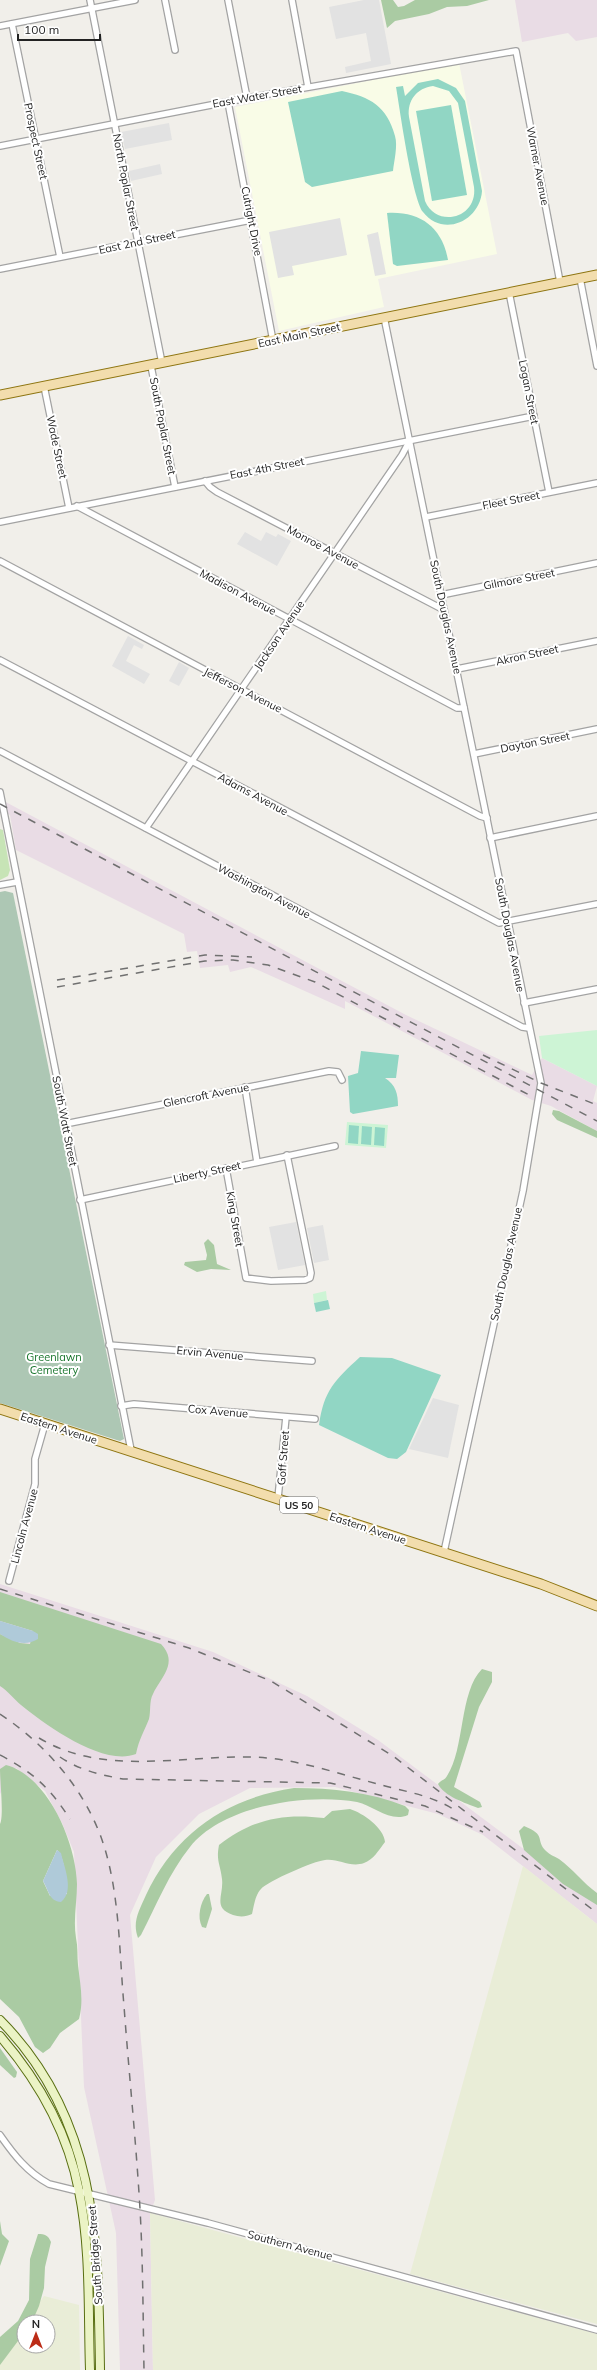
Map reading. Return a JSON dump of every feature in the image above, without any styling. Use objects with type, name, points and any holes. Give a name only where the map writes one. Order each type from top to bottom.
[{"type":"main road","name":"East Main Street","points":[[0,395],[151,366],[597,274]]},
{"type":"main road","name":"Eastern Avenue","points":[[0,1409],[444,1552],[576,1596],[597,1606]]},
{"type":"main road","name":"South Bridge Street","points":[[0,2020],[31,2058],[55,2096],[75,2142],[89,2193],[97,2256],[100,2370]]},
{"type":"main road","name":"South Bridge Street","points":[[0,2036],[32,2077],[51,2112],[67,2150],[79,2190],[86,2235],[90,2370]]},
{"type":"street","name":"North Poplar Street","points":[[90,0],[162,363]]},
{"type":"street","points":[[0,26],[135,0]]},
{"type":"street","points":[[165,0],[175,50]]},
{"type":"street","points":[[228,0],[247,98]]},
{"type":"street","points":[[292,0],[308,87]]},
{"type":"street","name":"Prospect Street","points":[[12,24],[60,258]]},
{"type":"street","name":"East Water Street","points":[[0,146],[247,98],[516,50]]},
{"type":"street","name":"Warner Avenue","points":[[516,50],[560,282]]},
{"type":"street","name":"Cutright Drive","points":[[228,102],[274,341]]},
{"type":"street","name":"East 2nd Street","points":[[0,269],[251,220]]},
{"type":"street","points":[[580,278],[597,366]]},
{"type":"street","name":"Logan Street","points":[[509,292],[549,492]]},
{"type":"street","name":"South Douglas Avenue","points":[[384,317],[541,1083],[523,1191],[444,1552]]},
{"type":"street","name":"South Poplar Street","points":[[151,366],[175,487]]},
{"type":"street","name":"Wade Street","points":[[44,386],[69,508]]},
{"type":"street","name":"East 4th Street","points":[[0,522],[205,480],[534,416]]},
{"type":"street","name":"Jackson Avenue","points":[[146,828],[193,762],[335,554],[410,440]]},
{"type":"street","name":"Monroe Avenue","points":[[205,480],[210,487],[217,492],[444,610]]},
{"type":"street","name":"Fleet Street","points":[[426,517],[597,483]]},
{"type":"street","name":"Madison Avenue","points":[[77,506],[457,708],[464,708]]},
{"type":"street","name":"Jefferson Avenue","points":[[0,561],[480,816],[487,818]]},
{"type":"street","name":"Gilmore Street","points":[[441,595],[597,563]]},
{"type":"street","name":"Akron Street","points":[[457,669],[597,641]]},
{"type":"street","name":"Adams Avenue","points":[[0,660],[490,919],[499,923],[508,922]]},
{"type":"street","name":"Dayton Street","points":[[474,754],[597,729]]},
{"type":"street","name":"Washington Avenue","points":[[0,751],[522,1027],[529,1028]]},
{"type":"street","name":"South Watt Street","points":[[0,792],[108,1345],[131,1450]]},
{"type":"street","points":[[490,838],[597,816]]},
{"type":"street","points":[[0,885],[17,882]]},
{"type":"street","points":[[508,922],[597,904]]},
{"type":"street","points":[[524,1003],[597,989]]},
{"type":"street","name":"Glencroft Avenue","points":[[65,1124],[329,1071],[338,1072],[342,1080]]},
{"type":"street","points":[[245,1087],[257,1162]]},
{"type":"street","name":"Liberty Street","points":[[80,1200],[335,1146]]},
{"type":"street","name":"King Street","points":[[226,1168],[243,1270],[248,1279],[285,1281],[305,1280],[310,1278],[301,1221],[287,1155]]},
{"type":"street","name":"Ervin Avenue","points":[[108,1345],[312,1361]]},
{"type":"street","name":"Cox Avenue","points":[[121,1406],[134,1404],[315,1419]]},
{"type":"street","name":"Goff Street","points":[[278,1498],[286,1417]]},
{"type":"street","name":"Lincoln Avenue","points":[[9,1581],[36,1479],[35,1459],[46,1424]]},
{"type":"street","name":"Southern Avenue","points":[[0,2135],[22,2165],[49,2184],[79,2190],[340,2259],[597,2330]]},
{"type":"shaded area","points":[[364,0],[379,0],[391,64],[346,73],[345,67],[371,61],[366,33],[336,39],[329,7]]},
{"type":"shaded area","points":[[515,0],[597,0],[597,37],[576,41],[568,33],[522,42]]},
{"type":"shaded area","points":[[459,63],[497,254],[378,279],[384,307],[279,331],[235,107]]},
{"type":"shaded area","points":[[169,123],[172,140],[125,149],[121,132]]},
{"type":"shaded area","points":[[160,164],[162,174],[131,181],[129,171]]},
{"type":"shaded area","points":[[340,218],[347,255],[292,266],[294,275],[278,278],[269,232]]},
{"type":"shaded area","points":[[378,232],[386,274],[375,276],[367,235]]},
{"type":"shaded area","points":[[245,532],[261,541],[266,532],[276,537],[278,534],[291,541],[277,566],[237,544]]},
{"type":"shaded area","points":[[128,636],[144,645],[142,649],[134,645],[126,661],[150,674],[144,684],[112,666]]},
{"type":"shaded area","points":[[179,662],[189,668],[179,686],[169,681]]},
{"type":"shaded area","points":[[0,799],[406,1015],[532,1075],[542,1058],[597,1086],[593,1101],[597,1103],[597,1131],[551,1106],[532,1100],[345,1001],[345,1009],[251,967],[230,972],[228,965],[200,968],[197,951],[187,952],[184,934],[16,850],[10,815],[0,809]]},
{"type":"shaded area","points":[[296,1222],[305,1265],[278,1270],[269,1227]]},
{"type":"shaded area","points":[[323,1225],[329,1260],[314,1263],[307,1228]]},
{"type":"shaded area","points":[[433,1398],[459,1405],[448,1458],[409,1449]]},
{"type":"shaded area","points":[[0,1584],[213,1652],[307,1696],[378,1740],[597,1904],[597,1924],[483,1835],[438,1814],[335,1787],[250,1788],[199,1814],[156,1857],[130,1915],[155,2200],[150,2213],[153,2370],[120,2370],[116,2233],[84,2087],[74,1852],[62,1823],[45,1791],[16,1768],[0,1794]]},
{"type":"shaded area","points":[[523,1866],[597,1924],[597,2324],[410,2274]]},
{"type":"shaded area","points":[[150,2213],[597,2334],[597,2370],[153,2370]]},
{"type":"shaded area","points":[[44,2296],[79,2305],[80,2370],[0,2370],[0,2359],[16,2336],[16,2354],[56,2354],[56,2314],[32,2314]]},
{"type":"green space","points":[[381,0],[393,0],[398,7],[404,6],[415,0],[489,0],[467,6],[447,7],[429,14],[395,21],[387,28]]},
{"type":"green space","points":[[438,79],[456,88],[465,101],[482,191],[480,202],[475,211],[468,218],[450,225],[440,224],[431,220],[423,212],[419,203],[411,172],[396,87],[403,86],[405,96],[418,83]],"holes":[[[433,86],[449,91],[458,103],[474,187],[474,198],[470,206],[463,212],[456,216],[447,217],[438,215],[431,210],[425,201],[409,111],[411,100],[422,89]]]},
{"type":"green space","points":[[342,91],[361,96],[376,104],[387,117],[392,126],[396,140],[393,171],[312,187],[305,182],[288,102]]},
{"type":"green space","points":[[451,105],[467,195],[432,201],[416,111]]},
{"type":"green space","points":[[387,213],[410,215],[428,223],[441,238],[448,260],[397,266],[393,264]]},
{"type":"green space","points":[[0,829],[3,830],[10,870],[8,876],[0,880]]},
{"type":"green space","name":"Greenlawn Cemetery","points":[[5,891],[13,893],[124,1439],[120,1441],[0,1403],[0,892]]},
{"type":"green space","points":[[597,1030],[597,1086],[542,1058],[539,1036]]},
{"type":"green space","points":[[361,1051],[399,1055],[396,1078],[385,1078],[396,1090],[398,1106],[353,1114],[350,1112],[348,1076],[358,1073]]},
{"type":"green space","points":[[553,1110],[559,1111],[597,1131],[597,1138],[557,1120],[552,1114]]},
{"type":"green space","points":[[347,1122],[388,1125],[386,1148],[345,1145]]},
{"type":"green space","points":[[349,1125],[359,1126],[358,1144],[348,1143]]},
{"type":"green space","points":[[362,1126],[372,1127],[371,1145],[361,1144]]},
{"type":"green space","points":[[375,1127],[385,1128],[384,1146],[374,1145]]},
{"type":"green space","points":[[208,1239],[214,1245],[217,1264],[231,1270],[211,1269],[197,1272],[184,1265],[185,1262],[206,1260],[207,1255],[204,1243]]},
{"type":"green space","points":[[326,1291],[327,1300],[314,1303],[313,1294]]},
{"type":"green space","points":[[328,1300],[330,1309],[316,1312],[314,1303]]},
{"type":"green space","points":[[360,1357],[392,1358],[441,1375],[406,1452],[397,1459],[388,1458],[319,1425],[324,1403],[332,1386],[337,1379]]},
{"type":"green space","points":[[0,1592],[161,1644],[168,1657],[167,1670],[152,1697],[149,1719],[136,1754],[123,1756],[108,1755],[76,1742],[45,1723],[21,1705],[0,1686],[0,1634],[20,1643],[30,1644],[33,1631],[0,1621]]},
{"type":"green space","points":[[482,1669],[492,1672],[492,1682],[479,1707],[454,1787],[480,1802],[482,1807],[478,1808],[450,1796],[438,1784],[446,1777],[453,1765],[469,1692]]},
{"type":"green space","points":[[6,1765],[21,1772],[35,1782],[47,1797],[57,1813],[65,1831],[75,1868],[77,1884],[75,1931],[81,1992],[79,2019],[60,2033],[50,2048],[43,2053],[35,2047],[19,2017],[0,1999],[0,1824],[2,1807],[0,1769]],"holes":[[[57,1850],[62,1857],[65,1870],[67,1894],[50,1896],[43,1881]]]},
{"type":"green space","points":[[294,1788],[337,1790],[378,1797],[405,1806],[409,1810],[408,1815],[395,1817],[357,1802],[315,1799],[268,1805],[244,1812],[223,1821],[205,1833],[182,1857],[163,1890],[141,1935],[138,1938],[136,1932],[136,1922],[146,1895],[158,1873],[172,1854],[188,1837],[206,1822],[225,1810],[247,1800]]},
{"type":"green space","points":[[350,1809],[361,1814],[377,1826],[384,1837],[385,1842],[370,1860],[359,1864],[349,1864],[335,1860],[319,1861],[265,1885],[256,1897],[252,1914],[238,1916],[233,1915],[223,1909],[220,1900],[222,1879],[218,1859],[219,1845],[244,1829],[269,1820],[295,1816],[324,1818],[332,1811]]},
{"type":"green space","points":[[524,1826],[536,1832],[546,1851],[564,1863],[597,1893],[597,1905],[563,1884],[524,1850],[519,1831]]},
{"type":"green space","points":[[207,1894],[209,1894],[212,1909],[206,1928],[202,1927],[200,1923],[200,1915],[201,1906]]},
{"type":"green space","points":[[0,2048],[17,2072],[16,2077],[14,2078],[0,2065]]},
{"type":"green space","points":[[0,2221],[2,2234],[9,2241],[0,2266]]},
{"type":"green space","points":[[38,2234],[46,2235],[51,2242],[45,2267],[44,2288],[39,2306],[36,2314],[22,2314],[29,2300],[30,2259]]},
{"type":"green space","points":[[16,2323],[16,2344],[0,2365],[0,2337]]},
{"type":"water","points":[[0,1621],[33,1631],[38,1634],[38,1639],[28,1643],[23,1643],[9,1639],[0,1634]]},
{"type":"water","points":[[57,1850],[61,1853],[68,1885],[65,1897],[61,1902],[52,1898],[43,1881]]},
{"type":"railway","points":[[0,804],[597,1121]]},
{"type":"railway","points":[[57,980],[205,955],[252,957]]},
{"type":"railway","points":[[57,987],[205,961],[233,960],[268,965],[315,982],[531,1096]]},
{"type":"railway","points":[[483,1055],[541,1083],[597,1105]]},
{"type":"railway","points":[[0,1589],[189,1648],[271,1681],[393,1756],[597,1913]]},
{"type":"railway","points":[[0,1714],[47,1753],[73,1784],[84,1800],[101,1837],[112,1878],[118,1921],[140,2209],[144,2370]]},
{"type":"railway","points":[[39,1738],[63,1750],[88,1757],[114,1760],[168,1761],[222,1757],[248,1757],[281,1760],[313,1766],[416,1794],[435,1800],[453,1809]]},
{"type":"railway","points":[[0,1755],[12,1761],[40,1782],[55,1798],[70,1819]]},
{"type":"railway","points":[[60,1757],[82,1769],[123,1779],[330,1783],[425,1806],[483,1832]]}]
